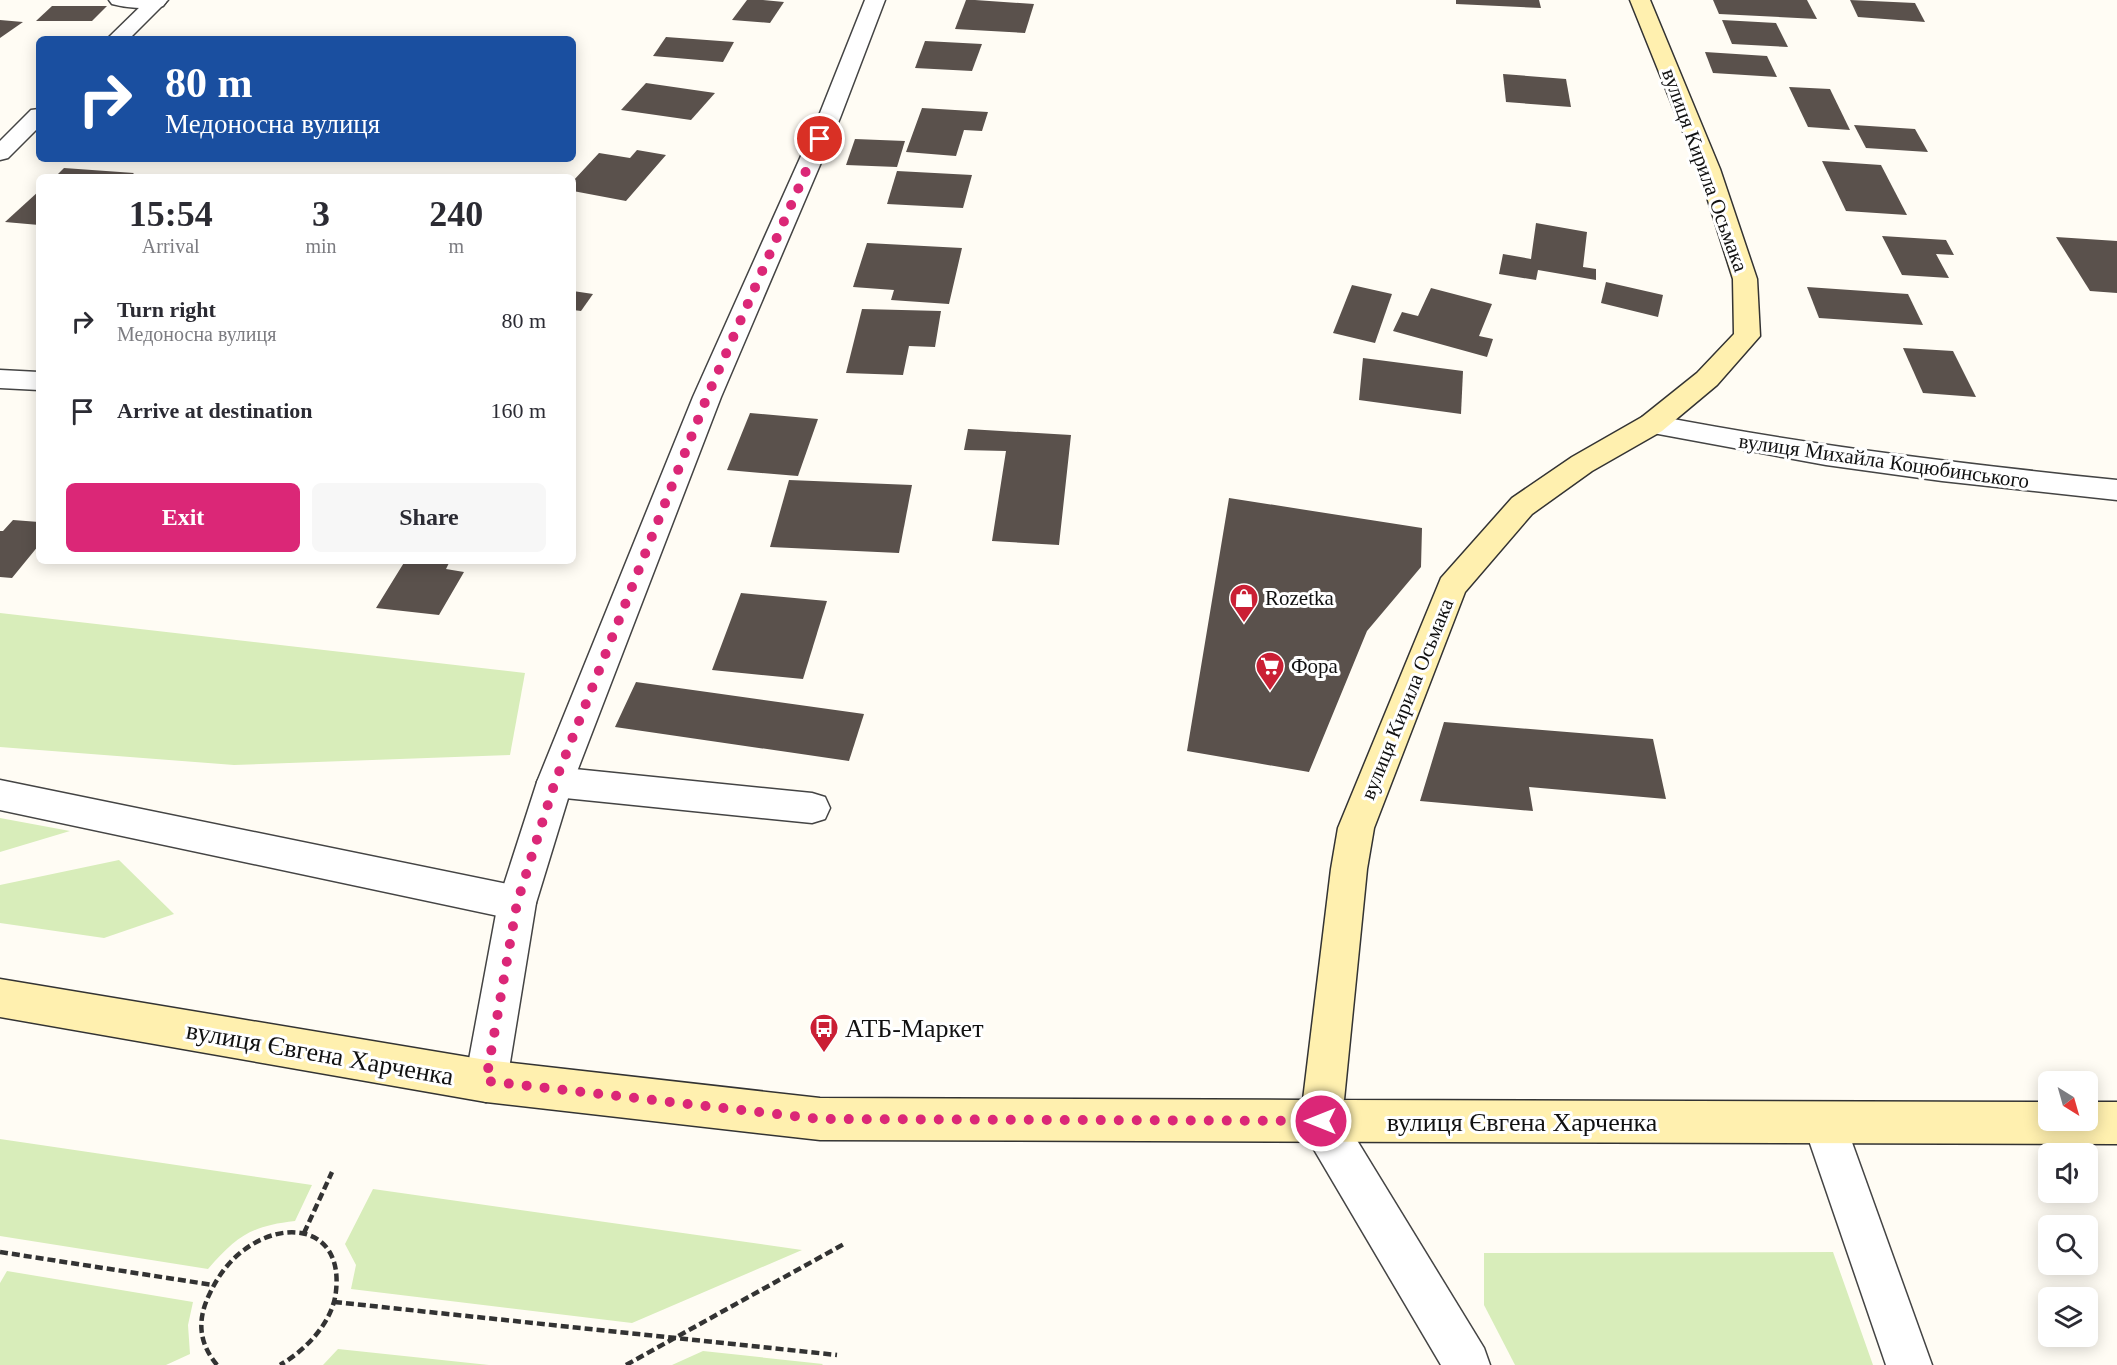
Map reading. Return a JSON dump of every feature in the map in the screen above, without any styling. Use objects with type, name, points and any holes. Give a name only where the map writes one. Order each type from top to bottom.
[{"type":"street","points":[[119,0],[157,1]]},
{"type":"street","points":[[486,1081],[517,903],[555,782],[707,397],[829,117],[874,0]]},
{"type":"street","name":"вулиця Кирила Осьмака","points":[[1321,1121],[1349,869],[1356,828],[1452,586],[1522,506],[1582,464],[1652,424],[1707,380],[1747,336],[1745,279],[1709,169],[1640,0]]},
{"type":"street","points":[[120,36],[157,1]]},
{"type":"street","points":[[0,153],[36,118]]},
{"type":"street","points":[[0,379],[36,381]]},
{"type":"street","name":"вулиця Михайла Коцюбинського","points":[[1652,424],[1744,443],[1944,472],[2117,490]]},
{"type":"street","points":[[555,782],[812,808]]},
{"type":"street","points":[[0,795],[517,903]]},
{"type":"street","name":"вулиця Євгена Харченка","points":[[0,998],[486,1081],[820,1119],[2117,1123]]},
{"type":"street","points":[[1321,1121],[1467,1365]]},
{"type":"street","points":[[1824,1123],[1909,1365]]},
{"type":"path","points":[[304,1233],[332,1172]]},
{"type":"path","points":[[217,1365],[207,1354],[200,1336],[202,1312],[213,1285],[227,1265],[247,1247],[269,1236],[291,1231],[304,1233],[327,1243],[337,1259],[339,1281],[334,1302],[316,1333],[305,1346],[280,1365]]},
{"type":"path","points":[[627,1365],[844,1244]]},
{"type":"path","points":[[0,1252],[213,1285]]},
{"type":"path","points":[[334,1302],[837,1355]]},
{"type":"green space","points":[[0,613],[525,673],[510,755],[234,765],[0,747]]},
{"type":"green space","points":[[0,818],[70,831],[0,852]]},
{"type":"green space","points":[[119,860],[174,914],[104,938],[0,923],[0,885]]},
{"type":"green space","points":[[0,1139],[312,1185],[295,1221],[267,1226],[246,1234],[228,1248],[208,1269],[0,1236]]},
{"type":"green space","points":[[373,1189],[802,1250],[632,1323],[351,1289],[356,1265],[345,1244]]},
{"type":"green space","points":[[1833,1252],[1873,1365],[1515,1365],[1484,1305],[1484,1253]]},
{"type":"green space","points":[[7,1271],[193,1302],[188,1325],[190,1354],[166,1365],[0,1365],[0,1283]]},
{"type":"green space","points":[[338,1349],[489,1365],[323,1365]]},
{"type":"green space","points":[[703,1351],[823,1364],[672,1365]]},
{"type":"building","points":[[747,0],[784,2],[770,23],[732,20]]},
{"type":"building","points":[[966,0],[1034,4],[1025,33],[955,29]]},
{"type":"building","points":[[1456,0],[1539,0],[1541,8],[1456,4]]},
{"type":"building","points":[[1713,0],[1807,0],[1817,19],[1719,14]]},
{"type":"building","points":[[1850,0],[1915,3],[1925,22],[1858,17]]},
{"type":"building","points":[[52,6],[107,6],[92,21],[36,21]]},
{"type":"building","points":[[0,20],[23,22],[0,38]]},
{"type":"building","points":[[1722,20],[1776,23],[1788,47],[1732,44]]},
{"type":"building","points":[[666,37],[734,42],[723,62],[653,56]]},
{"type":"building","points":[[925,41],[982,44],[972,71],[915,68]]},
{"type":"building","points":[[1705,52],[1767,56],[1777,77],[1713,73]]},
{"type":"building","points":[[1503,74],[1566,79],[1571,107],[1506,102]]},
{"type":"building","points":[[646,83],[715,93],[691,120],[621,110]]},
{"type":"building","points":[[1789,87],[1830,89],[1850,130],[1808,127]]},
{"type":"building","points":[[922,108],[988,112],[982,131],[964,130],[956,156],[906,152]]},
{"type":"building","points":[[1854,125],[1915,129],[1928,152],[1866,148]]},
{"type":"building","points":[[855,139],[905,141],[897,167],[846,165]]},
{"type":"building","points":[[637,150],[666,155],[626,201],[576,192],[576,178],[599,153],[630,158]]},
{"type":"building","points":[[1822,161],[1881,165],[1907,215],[1846,211]]},
{"type":"building","points":[[64,168],[134,173],[133,174],[58,174]]},
{"type":"building","points":[[897,171],[972,175],[963,208],[887,204]]},
{"type":"building","points":[[36,194],[36,225],[5,222]]},
{"type":"building","points":[[1536,223],[1587,232],[1583,267],[1596,269],[1596,280],[1538,270],[1536,280],[1499,274],[1503,254],[1531,259]]},
{"type":"building","points":[[1882,236],[1946,240],[1954,255],[1936,254],[1949,278],[1902,275]]},
{"type":"building","points":[[2056,237],[2117,241],[2117,293],[2090,291]]},
{"type":"building","points":[[867,243],[962,248],[949,304],[891,300],[894,290],[853,287]]},
{"type":"building","points":[[1606,282],[1663,295],[1658,317],[1601,303]]},
{"type":"building","points":[[1352,285],[1392,294],[1375,343],[1333,333]]},
{"type":"building","points":[[1807,287],[1908,294],[1923,325],[1819,318]]},
{"type":"building","points":[[1431,288],[1492,304],[1479,336],[1493,339],[1487,357],[1393,331],[1402,312],[1418,316]]},
{"type":"building","points":[[576,291],[593,294],[581,311],[576,310]]},
{"type":"building","points":[[862,309],[941,311],[935,347],[909,346],[903,375],[846,373]]},
{"type":"building","points":[[1903,348],[1953,351],[1976,397],[1923,393]]},
{"type":"building","points":[[1363,358],[1463,371],[1461,414],[1359,400]]},
{"type":"building","points":[[750,413],[818,419],[798,476],[727,470]]},
{"type":"building","points":[[968,429],[1071,435],[1059,545],[992,541],[1006,451],[964,450]]},
{"type":"building","points":[[789,480],[912,485],[899,553],[770,547]]},
{"type":"building","name":"Фора","points":[[1229,498],[1422,528],[1421,567],[1367,631],[1309,772],[1187,751]]},
{"type":"building","points":[[13,520],[36,522],[36,549],[12,578],[0,577],[0,531],[3,531]]},
{"type":"building","points":[[403,564],[448,564],[446,569],[464,572],[439,615],[376,608]]},
{"type":"building","points":[[741,593],[827,601],[803,679],[712,670]]},
{"type":"building","points":[[636,682],[864,714],[849,761],[615,727]]},
{"type":"building","points":[[1444,722],[1653,739],[1666,799],[1529,787],[1533,811],[1420,801]]},
{"type":"place","name":"Rozetka","points":[[1244,624]]},
{"type":"place","name":"Фора","points":[[1270,692]]},
{"type":"place","name":"АТБ-Маркет","points":[[824,1054]]},
{"type":"route","points":[[820,139],[707,397],[555,782],[517,903],[486,1081],[820,1119],[1321,1121]]}]
